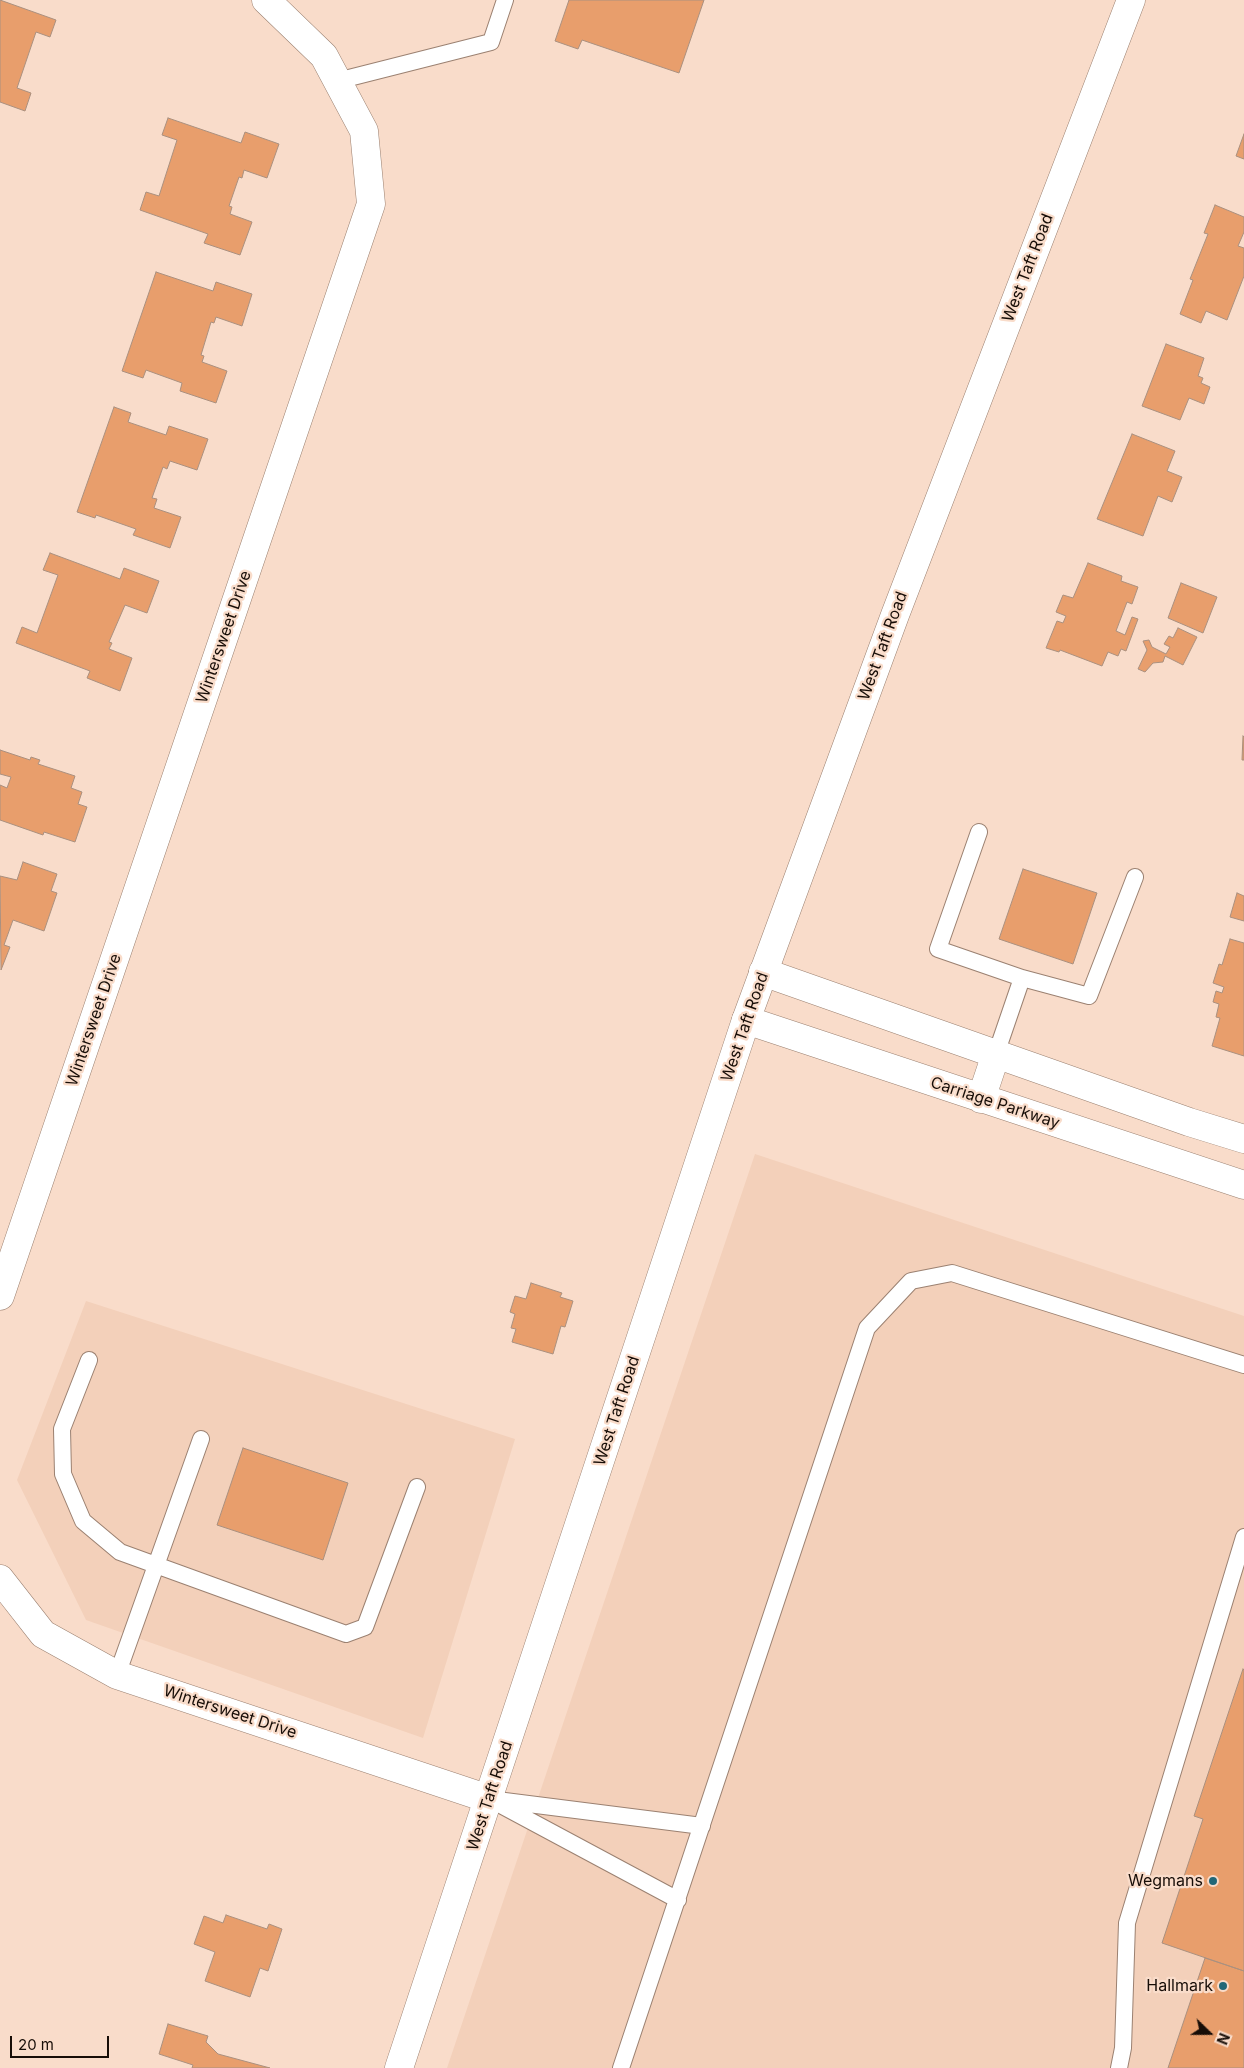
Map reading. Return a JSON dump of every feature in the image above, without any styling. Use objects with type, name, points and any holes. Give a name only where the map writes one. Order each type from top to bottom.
[{"type":"street","name":"Wintersweet Drive","points":[[0,1296],[371,204],[364,131],[324,56],[266,0]]},
{"type":"street","name":"West Taft Road","points":[[399,2068],[746,1020],[887,636],[1131,0]]},
{"type":"street","points":[[763,972],[1189,1122],[1244,1139]]},
{"type":"street","name":"Carriage Parkway","points":[[746,1020],[1244,1185]]},
{"type":"street","points":[[981,1099],[996,1054]]},
{"type":"street","name":"Wintersweet Drive","points":[[0,1579],[43,1634],[118,1675],[489,1799]]},
{"type":"lane","points":[[337,81],[490,42],[505,0]]},
{"type":"lane","points":[[978,832],[938,949],[1022,978],[1090,996],[1135,877]]},
{"type":"lane","points":[[996,1054],[1022,978]]},
{"type":"lane","points":[[621,2068],[867,1328],[911,1281],[952,1273],[1244,1365]]},
{"type":"lane","points":[[89,1360],[62,1429],[63,1474],[83,1521],[120,1552],[346,1634],[365,1627],[417,1487]]},
{"type":"lane","points":[[118,1675],[202,1439]]},
{"type":"lane","points":[[1119,2068],[1124,2048],[1127,1923],[1244,1537]]},
{"type":"lane","points":[[489,1799],[702,1826]]},
{"type":"lane","points":[[489,1799],[678,1900]]},
{"type":"shaded area","points":[[755,1154],[1244,1316],[1244,2068],[447,2068]]},
{"type":"shaded area","points":[[86,1301],[515,1439],[423,1738],[86,1620],[17,1480]]},
{"type":"building","points":[[0,0],[56,20],[50,37],[36,32],[17,88],[31,93],[25,111],[0,102]]},
{"type":"building","points":[[569,0],[704,0],[679,73],[582,40],[578,49],[555,41]]},
{"type":"building","points":[[168,118],[241,143],[245,132],[279,144],[267,178],[244,170],[242,178],[239,177],[229,206],[232,207],[230,214],[252,222],[240,255],[204,243],[208,234],[140,210],[146,192],[159,196],[177,140],[162,135]]},
{"type":"building","points":[[1244,134],[1244,159],[1236,156]]},
{"type":"building","points":[[1215,205],[1244,217],[1244,232],[1238,246],[1244,248],[1244,276],[1227,320],[1206,311],[1201,323],[1180,314],[1193,280],[1190,279],[1208,234],[1204,233]]},
{"type":"building","points":[[156,272],[213,291],[216,282],[252,294],[242,326],[216,317],[214,323],[211,322],[201,355],[204,356],[202,362],[227,371],[216,403],[180,391],[182,383],[146,370],[143,378],[122,371]]},
{"type":"building","points":[[1166,344],[1204,358],[1198,376],[1203,378],[1201,383],[1210,387],[1204,404],[1189,398],[1180,420],[1142,406]]},
{"type":"building","points":[[114,407],[131,413],[128,422],[166,435],[169,426],[208,439],[197,470],[170,461],[167,469],[163,467],[152,498],[157,499],[154,508],[181,517],[170,548],[133,535],[136,529],[96,515],[95,518],[77,512]]},
{"type":"building","points":[[1132,434],[1175,451],[1167,471],[1182,477],[1172,502],[1158,496],[1143,536],[1097,519]]},
{"type":"building","points":[[50,553],[120,579],[124,568],[159,581],[147,613],[125,605],[109,642],[112,643],[109,649],[132,658],[120,691],[87,678],[90,671],[16,643],[22,627],[37,633],[58,575],[43,570]]},
{"type":"building","points":[[1088,563],[1122,576],[1121,581],[1138,587],[1132,604],[1127,602],[1116,631],[1125,635],[1132,617],[1138,619],[1126,651],[1121,649],[1118,656],[1108,652],[1102,666],[1060,650],[1059,652],[1046,648],[1057,621],[1063,623],[1066,616],[1056,612],[1063,595],[1073,598]]},
{"type":"building","points":[[1181,583],[1217,597],[1203,633],[1168,618]]},
{"type":"building","points":[[1178,628],[1197,637],[1183,665],[1165,656],[1163,662],[1153,663],[1145,672],[1138,669],[1147,650],[1143,641],[1149,640],[1152,647],[1166,654],[1170,647],[1164,644],[1169,636],[1173,638]]},
{"type":"building","points":[[1243,736],[1244,760],[1242,760]]},
{"type":"building","points":[[0,750],[30,760],[31,757],[40,760],[38,764],[75,776],[71,788],[82,792],[78,804],[87,807],[75,842],[44,832],[43,835],[0,820],[0,785],[7,788],[11,777],[0,774]]},
{"type":"building","points":[[23,862],[57,874],[51,891],[57,893],[44,931],[13,920],[4,945],[10,947],[1,970],[0,876],[17,880]]},
{"type":"building","points":[[1023,869],[1097,893],[1073,964],[999,939]]},
{"type":"building","points":[[1237,893],[1244,896],[1244,921],[1230,917]]},
{"type":"building","points":[[1230,939],[1244,943],[1244,1056],[1212,1046],[1220,1018],[1216,1017],[1219,1004],[1213,1002],[1216,991],[1222,993],[1224,987],[1213,983],[1219,964],[1222,965]]},
{"type":"building","points":[[531,1283],[562,1293],[560,1297],[573,1301],[565,1327],[561,1326],[553,1354],[512,1342],[516,1329],[511,1328],[515,1314],[510,1312],[515,1296],[526,1299]]},
{"type":"building","points":[[243,1448],[348,1483],[323,1560],[217,1525]]},
{"type":"building","name":"Wegmans","points":[[1243,1669],[1244,1971],[1162,1943],[1203,1819],[1194,1816]]},
{"type":"building","points":[[226,1915],[267,1929],[269,1924],[282,1929],[268,1971],[260,1968],[250,1997],[205,1981],[215,1952],[194,1944],[204,1916],[223,1923]]},
{"type":"building","points":[[1205,1958],[1244,1971],[1244,2068],[1168,2068]]},
{"type":"building","points":[[168,2024],[208,2036],[206,2042],[218,2054],[270,2068],[192,2068],[193,2065],[159,2054]]},
{"type":"place","name":"Wegmans","points":[[1213,1881]]},
{"type":"place","name":"Hallmark","points":[[1223,1986]]}]
